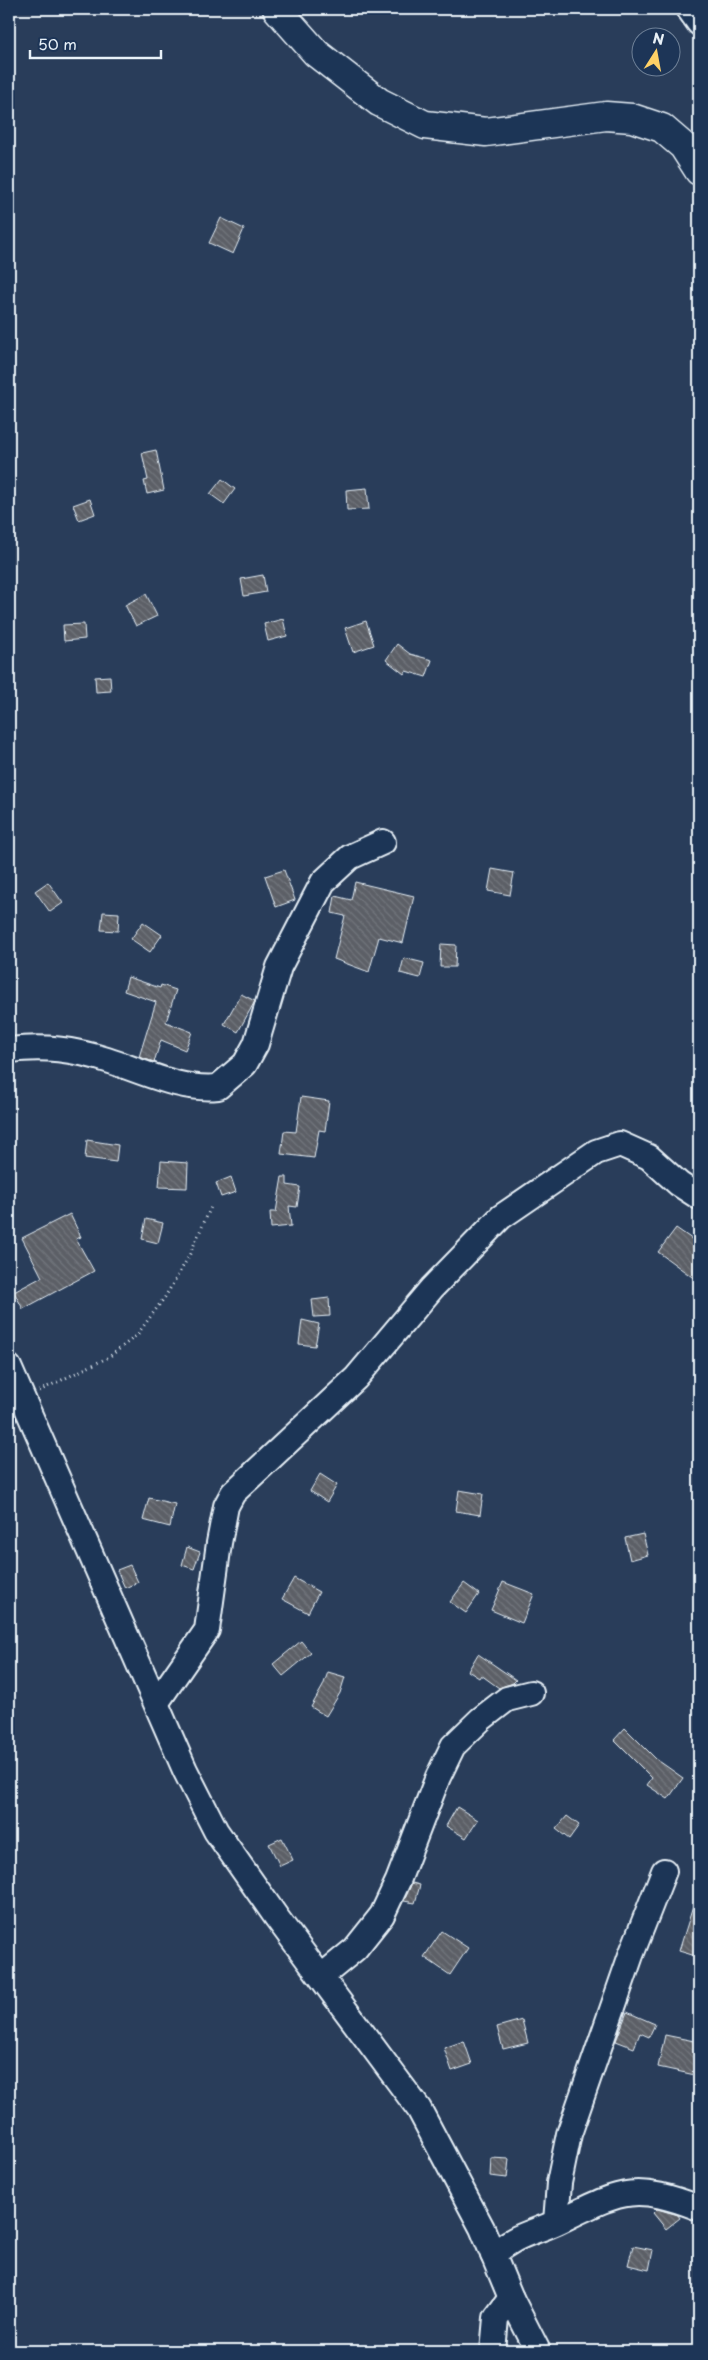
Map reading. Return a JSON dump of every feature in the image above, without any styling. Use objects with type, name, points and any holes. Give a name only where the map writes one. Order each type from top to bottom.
[{"type":"main road","points":[[277,9],[316,53],[379,102],[425,125],[486,132],[606,116],[632,118],[662,128],[683,146],[699,171]]},
{"type":"street","points":[[689,9],[699,23]]},
{"type":"street","points":[[9,1050],[58,1048],[105,1059],[194,1087],[218,1087],[245,1064],[256,1044],[279,966],[323,882],[350,857],[382,842]]},
{"type":"street","points":[[157,1702],[207,1630],[222,1524],[226,1506],[233,1493],[356,1378],[432,1288],[501,1217],[596,1152],[620,1144],[649,1158],[679,1184],[699,1197]]},
{"type":"street","points":[[9,1367],[157,1702],[185,1770],[216,1832],[277,1918],[420,2108],[482,2228],[511,2298],[538,2351]]},
{"type":"street","points":[[322,1976],[355,1949],[382,1915],[398,1881],[438,1777],[453,1746],[481,1719],[507,1699],[531,1693]]},
{"type":"street","points":[[556,2222],[559,2183],[569,2134],[630,1955],[664,1871]]},
{"type":"street","points":[[494,2255],[509,2241],[556,2222],[586,2206],[623,2193],[664,2195],[699,2208]]},
{"type":"street","points":[[493,2351],[496,2318],[511,2298]]},
{"type":"path","points":[[23,1399],[110,1357],[138,1335],[165,1297],[188,1258],[210,1207]]},
{"type":"building","points":[[221,218],[244,229],[233,254],[209,243]]},
{"type":"building","points":[[156,450],[164,490],[147,494],[144,481],[148,480],[142,453]]},
{"type":"building","points":[[222,479],[235,489],[224,504],[210,494]]},
{"type":"building","points":[[367,488],[369,509],[347,510],[346,490]]},
{"type":"building","points":[[90,499],[95,514],[79,520],[73,505]]},
{"type":"building","points":[[263,575],[266,592],[244,596],[241,579]]},
{"type":"building","points":[[146,594],[157,616],[136,626],[125,605]]},
{"type":"building","points":[[283,619],[287,636],[268,641],[264,624]]},
{"type":"building","points":[[366,621],[374,645],[353,652],[345,628]]},
{"type":"building","points":[[84,624],[85,639],[64,641],[63,625]]},
{"type":"building","points":[[397,644],[410,654],[432,660],[426,677],[406,671],[404,674],[386,660]]},
{"type":"building","points":[[110,676],[111,691],[96,692],[95,677]]},
{"type":"building","points":[[492,869],[514,873],[510,895],[488,891]]},
{"type":"building","points":[[284,870],[295,900],[276,907],[265,876]]},
{"type":"building","points":[[48,882],[63,903],[50,912],[35,891]]},
{"type":"building","points":[[355,882],[414,896],[403,943],[379,937],[369,972],[334,959],[345,916],[332,913],[335,896],[351,900]]},
{"type":"building","points":[[103,912],[119,913],[118,931],[101,930]]},
{"type":"building","points":[[143,922],[162,935],[150,952],[131,939]]},
{"type":"building","points":[[441,944],[456,945],[455,967],[440,967]]},
{"type":"building","points":[[404,958],[424,963],[420,978],[400,973]]},
{"type":"building","points":[[128,977],[160,988],[161,985],[176,990],[166,1022],[192,1032],[185,1050],[161,1040],[154,1062],[139,1057],[156,1002],[124,991]]},
{"type":"building","points":[[241,994],[255,1001],[238,1032],[224,1024]]},
{"type":"building","points":[[301,1097],[329,1101],[325,1131],[319,1130],[314,1158],[281,1154],[284,1131],[296,1132]]},
{"type":"building","points":[[87,1140],[118,1145],[116,1162],[85,1158]]},
{"type":"building","points":[[161,1161],[188,1163],[187,1188],[159,1187]]},
{"type":"building","points":[[231,1177],[236,1192],[221,1197],[216,1183]]},
{"type":"building","points":[[282,1177],[287,1177],[287,1185],[300,1187],[297,1207],[289,1206],[291,1226],[271,1228],[270,1212],[276,1212]]},
{"type":"building","points":[[70,1214],[81,1237],[76,1239],[94,1271],[23,1309],[14,1292],[42,1277],[22,1238]]},
{"type":"building","points":[[146,1219],[163,1223],[158,1243],[142,1239]]},
{"type":"building","points":[[676,1228],[699,1244],[699,1282],[658,1252]]},
{"type":"building","points":[[329,1298],[330,1316],[314,1317],[312,1300]]},
{"type":"building","points":[[302,1320],[319,1324],[315,1346],[299,1344]]},
{"type":"building","points":[[320,1474],[337,1485],[327,1502],[310,1491]]},
{"type":"building","points":[[459,1490],[483,1494],[480,1515],[456,1511]]},
{"type":"building","points":[[149,1498],[175,1504],[170,1527],[143,1520]]},
{"type":"building","points":[[643,1534],[648,1555],[630,1560],[625,1538]]},
{"type":"building","points":[[187,1547],[200,1552],[194,1569],[182,1565]]},
{"type":"building","points":[[130,1565],[138,1582],[125,1588],[117,1570]]},
{"type":"building","points":[[294,1578],[319,1592],[308,1613],[282,1599]]},
{"type":"building","points":[[503,1582],[534,1594],[522,1623],[491,1610]]},
{"type":"building","points":[[464,1583],[479,1594],[466,1613],[450,1602]]},
{"type":"building","points":[[301,1641],[311,1653],[283,1676],[273,1664]]},
{"type":"building","points":[[478,1654],[516,1680],[499,1688],[481,1675],[479,1678],[468,1671]]},
{"type":"building","points":[[328,1672],[345,1677],[340,1693],[326,1716],[311,1707],[323,1686]]},
{"type":"building","points":[[625,1728],[656,1759],[683,1778],[668,1799],[647,1785],[652,1778],[614,1740]]},
{"type":"building","points":[[457,1807],[478,1820],[466,1838],[446,1826]]},
{"type":"building","points":[[567,1816],[579,1825],[569,1839],[556,1829]]},
{"type":"building","points":[[282,1838],[293,1860],[280,1866],[269,1844]]},
{"type":"building","points":[[412,1883],[420,1885],[415,1903],[404,1901]]},
{"type":"building","points":[[696,1897],[699,1897],[699,1957],[679,1951]]},
{"type":"building","points":[[442,1931],[468,1948],[450,1975],[424,1957]]},
{"type":"building","points":[[627,2012],[655,2024],[649,2037],[640,2033],[634,2048],[616,2041]]},
{"type":"building","points":[[522,2020],[528,2043],[503,2049],[497,2027]]},
{"type":"building","points":[[665,2035],[699,2042],[699,2055],[695,2075],[658,2067]]},
{"type":"building","points":[[464,2041],[472,2064],[452,2071],[444,2048]]},
{"type":"building","points":[[491,2158],[509,2159],[507,2178],[490,2176]]},
{"type":"building","points":[[657,2209],[678,2215],[680,2218],[666,2229],[653,2213]]},
{"type":"building","points":[[633,2246],[653,2250],[649,2270],[628,2265]]}]
